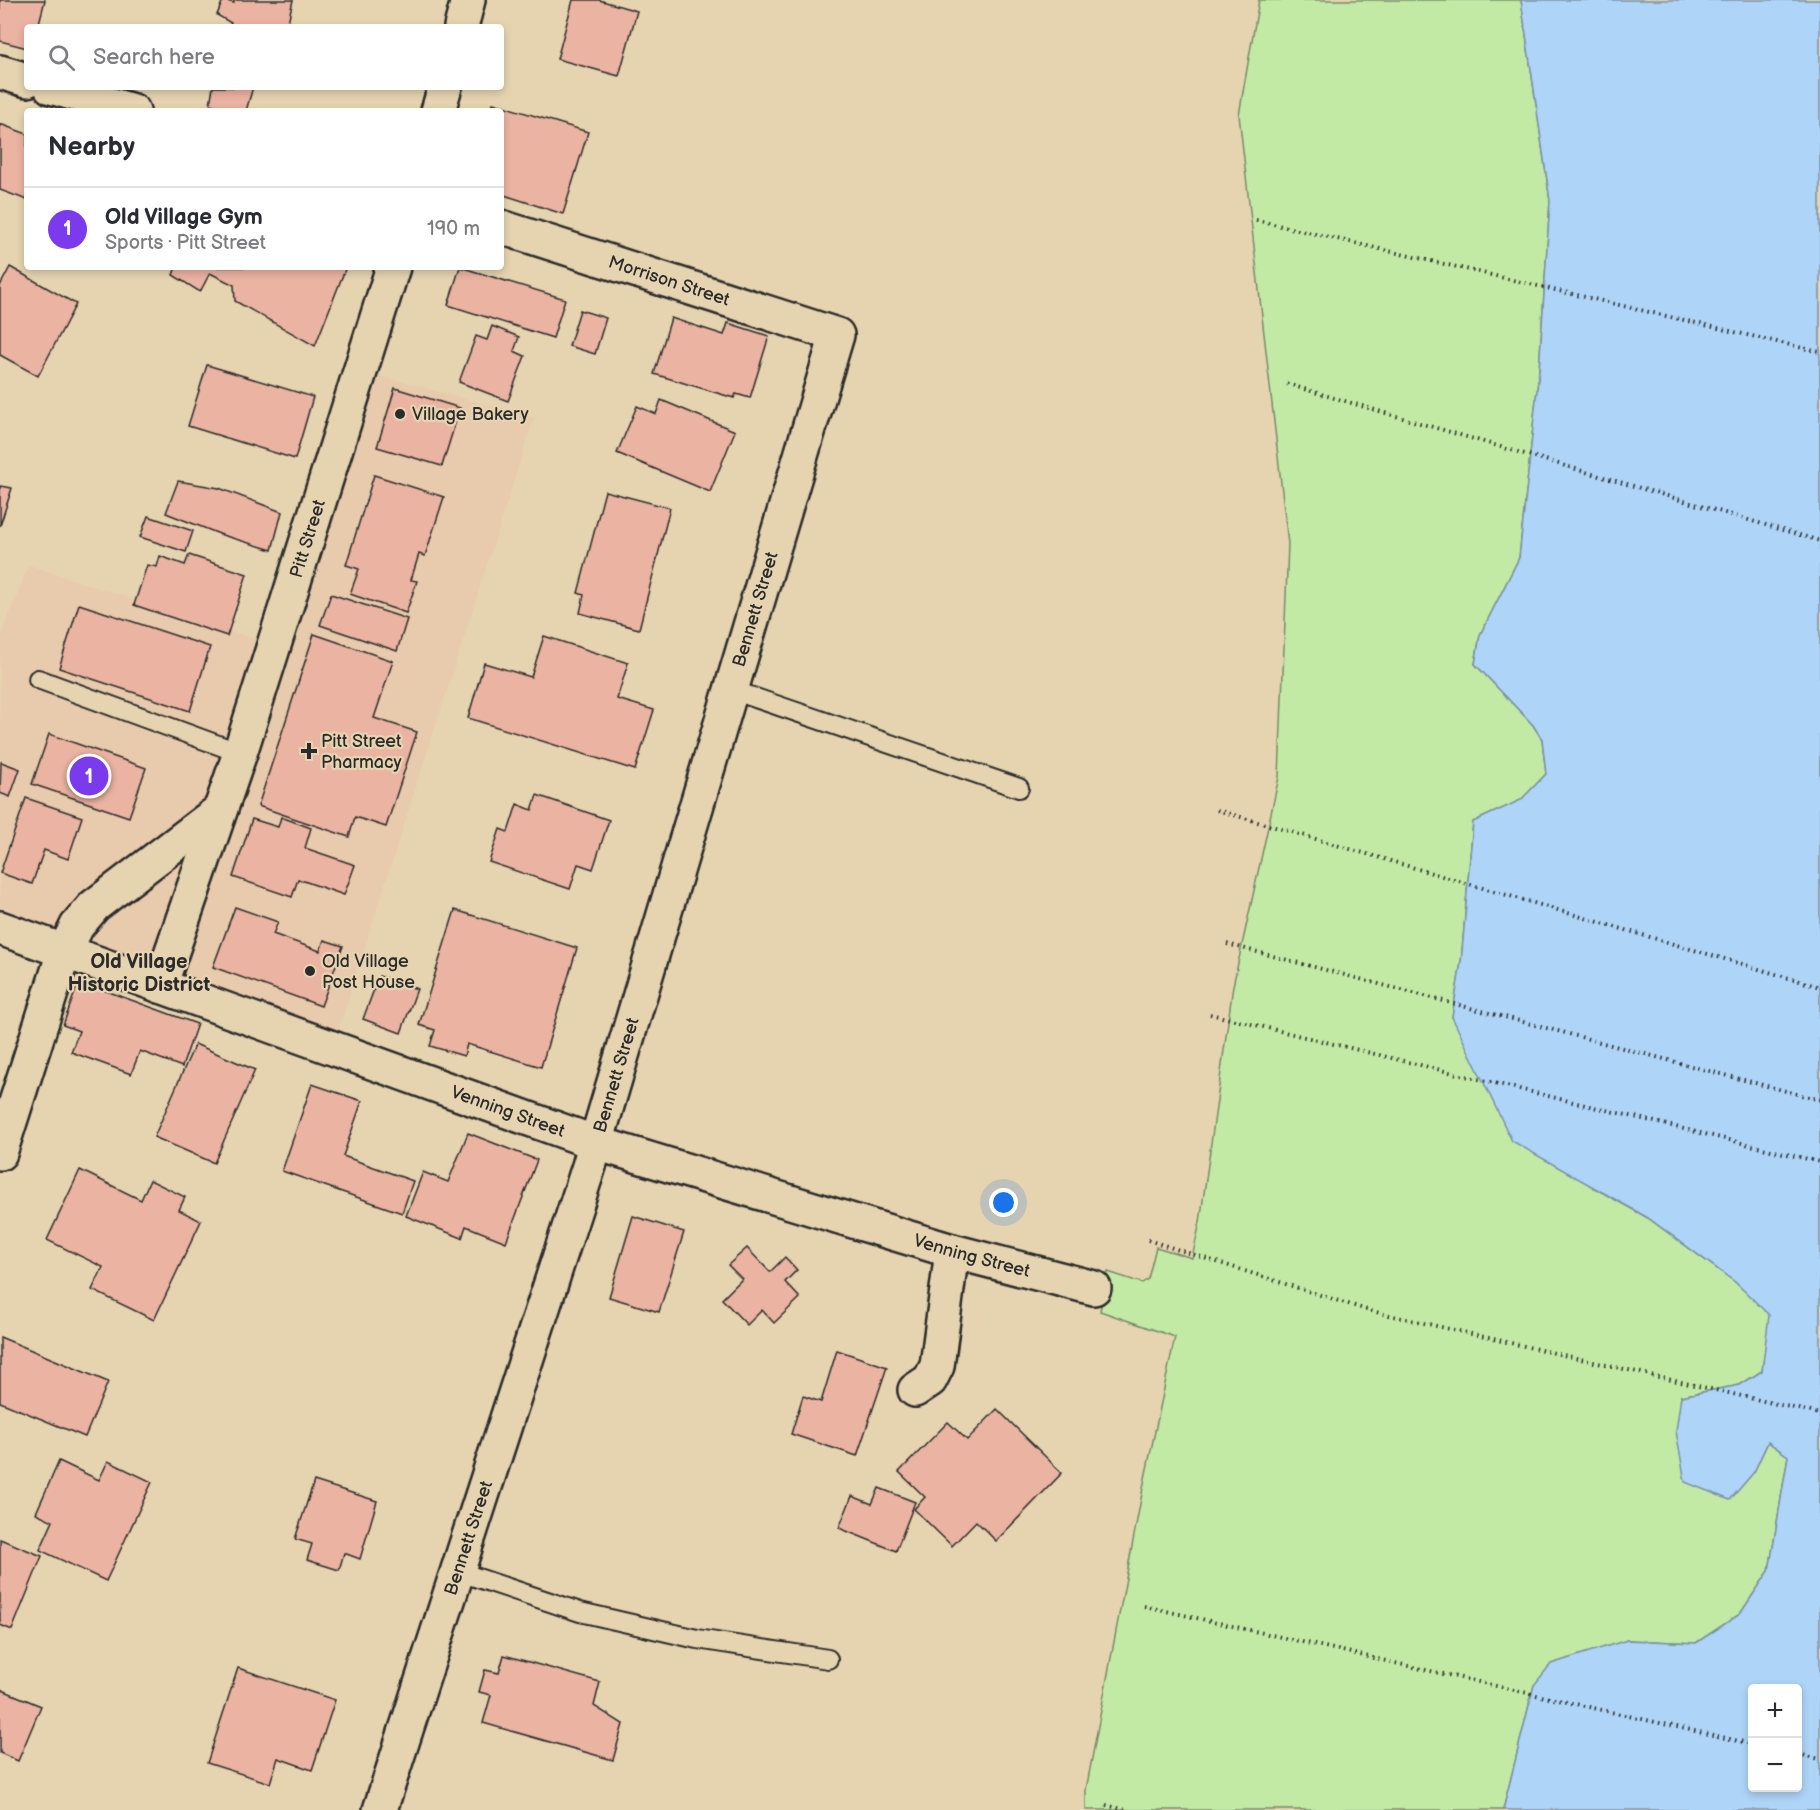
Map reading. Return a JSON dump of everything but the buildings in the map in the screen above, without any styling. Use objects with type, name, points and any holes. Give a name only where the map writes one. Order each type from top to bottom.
[{"type":"street","points":[[462,24],[468,0]]},
{"type":"street","points":[[0,72],[24,79]]},
{"type":"street","points":[[61,90],[123,108]]},
{"type":"street","points":[[439,108],[444,90]]},
{"type":"street","name":"Morrison Street","points":[[504,228],[837,335]]},
{"type":"street","name":"Pitt Street","points":[[160,986],[240,753],[392,270]]},
{"type":"street","name":"Bennett Street","points":[[380,1810],[596,1143],[837,335]]},
{"type":"street","points":[[0,1153],[64,952],[77,926],[94,906],[220,810]]},
{"type":"street","name":"Venning Street","points":[[0,928],[596,1143],[952,1251],[1094,1288]]},
{"type":"street","points":[[915,1390],[930,1380],[937,1366],[952,1251]]},
{"type":"lane","points":[[38,679],[240,753]]},
{"type":"lane","points":[[732,690],[1019,788]]},
{"type":"lane","points":[[457,1571],[580,1612],[697,1639],[828,1659]]},
{"type":"path","points":[[1256,220],[1820,352]]},
{"type":"path","points":[[1287,384],[1820,540]]},
{"type":"path","points":[[1216,810],[1820,987]]},
{"type":"path","points":[[1227,944],[1820,1100]]},
{"type":"path","points":[[1210,1014],[1820,1162]]},
{"type":"path","points":[[1148,1240],[1367,1310],[1820,1414]]},
{"type":"path","points":[[1144,1606],[1748,1743]]},
{"type":"path","points":[[1802,1755],[1820,1759]]},
{"type":"path","points":[[1106,1805],[1126,1810]]},
{"type":"shaded area","points":[[356,369],[534,418],[337,1034],[0,928],[0,638],[29,565],[267,643]]},
{"type":"green space","points":[[1259,0],[1521,0],[1550,201],[1539,371],[1519,558],[1480,635],[1475,664],[1533,725],[1542,739],[1546,774],[1521,800],[1473,822],[1461,963],[1452,1017],[1594,1188],[1648,1218],[1735,1282],[1770,1315],[1762,1371],[1740,1385],[1681,1396],[1754,1472],[1768,1442],[1788,1456],[1769,1571],[1740,1614],[1696,1643],[1627,1640],[1534,1685],[1503,1810],[1086,1810],[1086,1790],[1144,1483],[1175,1337],[1100,1311],[1108,1272],[1142,1283],[1148,1279],[1156,1247],[1192,1258],[1200,1222],[1233,986],[1279,777],[1288,544],[1239,115]]},
{"type":"water","points":[[1521,0],[1820,0],[1820,1810],[1503,1810],[1534,1685],[1551,1664],[1627,1640],[1696,1643],[1740,1614],[1769,1571],[1788,1456],[1768,1442],[1754,1472],[1730,1500],[1685,1482],[1676,1431],[1681,1396],[1740,1385],[1762,1371],[1769,1315],[1735,1282],[1648,1218],[1512,1141],[1452,1017],[1461,963],[1473,822],[1521,800],[1546,774],[1542,739],[1533,725],[1475,664],[1480,635],[1519,558],[1539,371],[1550,201]]},
{"type":"place","name":"Village Bakery","points":[[400,414]]},
{"type":"place","name":"Pitt Street Pharmacy","points":[[309,751]]},
{"type":"place","name":"Old Village Gym","points":[[89,776]]},
{"type":"place","name":"Old Village Post House","points":[[310,971]]},
{"type":"district","name":"Old Village Historic District","points":[[139,974]]}]
